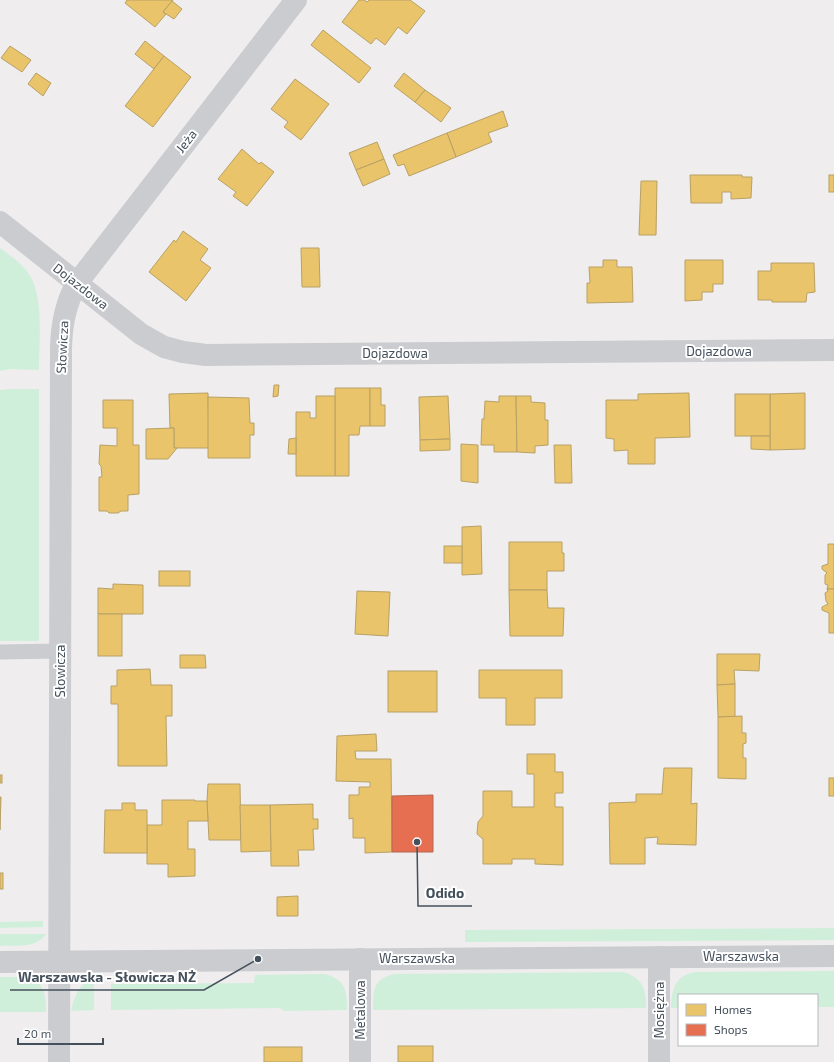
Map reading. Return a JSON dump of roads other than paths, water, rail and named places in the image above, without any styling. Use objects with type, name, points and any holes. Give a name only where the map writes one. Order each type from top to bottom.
[{"type":"street","name":"Jeża","points":[[77,282],[296,0]]},
{"type":"street","name":"Dojazdowa","points":[[0,222],[141,334],[164,347],[183,352],[206,355],[834,350]]},
{"type":"street","name":"Słowicza","points":[[59,1062],[61,334],[69,297],[77,282]]},
{"type":"street","name":"Warszawska","points":[[0,962],[834,956]]},
{"type":"street","name":"Mosiężna","points":[[659,957],[659,1062]]},
{"type":"street","name":"Metalowa","points":[[360,959],[360,1062]]},
{"type":"lane","points":[[0,652],[60,651]]},
{"type":"place","name":"Odido","points":[[417,842]]},
{"type":"place","name":"Warszawska - Słowicza NŻ","points":[[258,959]]}]
